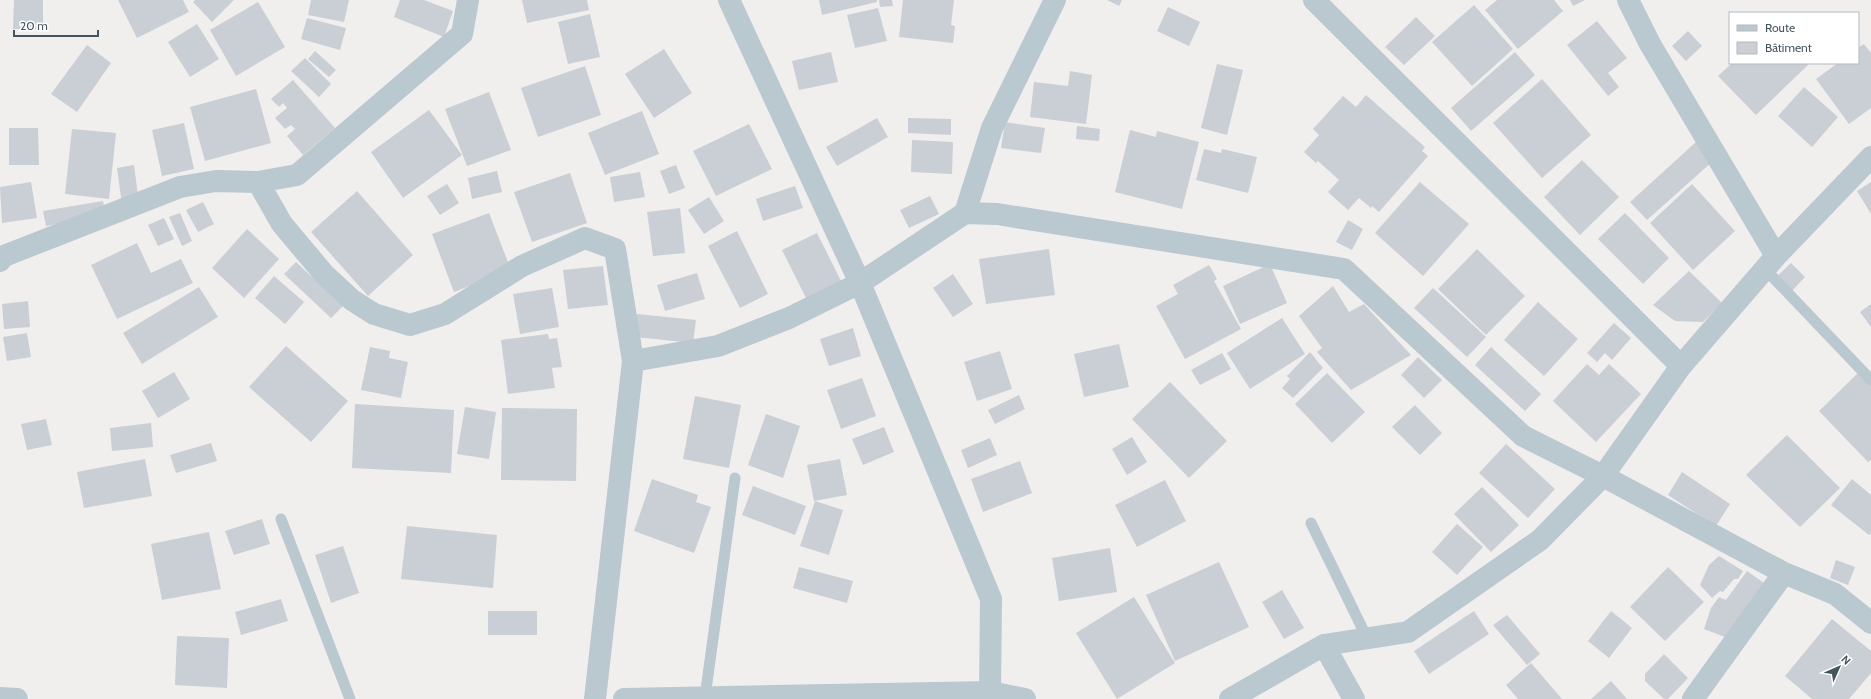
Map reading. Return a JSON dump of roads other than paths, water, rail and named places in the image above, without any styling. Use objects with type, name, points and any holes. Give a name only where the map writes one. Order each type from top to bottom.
[{"type":"street","points":[[0,261],[4,256],[180,187],[216,181],[258,182],[297,175],[403,86],[462,34],[468,0]]},
{"type":"street","points":[[729,0],[860,283],[991,599],[990,692]]},
{"type":"street","points":[[965,214],[992,128],[1055,0]]},
{"type":"street","points":[[1314,0],[1681,366]]},
{"type":"street","points":[[1628,0],[1650,44],[1771,262]]},
{"type":"street","points":[[1230,699],[1324,645],[1408,632],[1540,540],[1603,476],[1681,366],[1771,262],[1871,157]]},
{"type":"street","points":[[258,182],[282,224],[324,274],[352,300],[374,314],[410,325],[445,314],[522,266],[585,238],[614,249],[633,361],[595,699]]},
{"type":"street","points":[[633,361],[718,346],[789,318],[860,283],[965,214],[997,214],[1344,269],[1523,436],[1603,476],[1784,573],[1835,594],[1869,619]]},
{"type":"street","points":[[1693,699],[1784,573]]},
{"type":"street","points":[[1324,645],[1354,699]]},
{"type":"street","points":[[624,699],[990,692],[1025,699]]},
{"type":"street","points":[[0,698],[17,699]]},
{"type":"lane","points":[[1771,262],[1871,380]]},
{"type":"lane","points":[[705,697],[735,478]]},
{"type":"lane","points":[[281,519],[350,699]]},
{"type":"lane","points":[[1311,523],[1367,638]]}]
